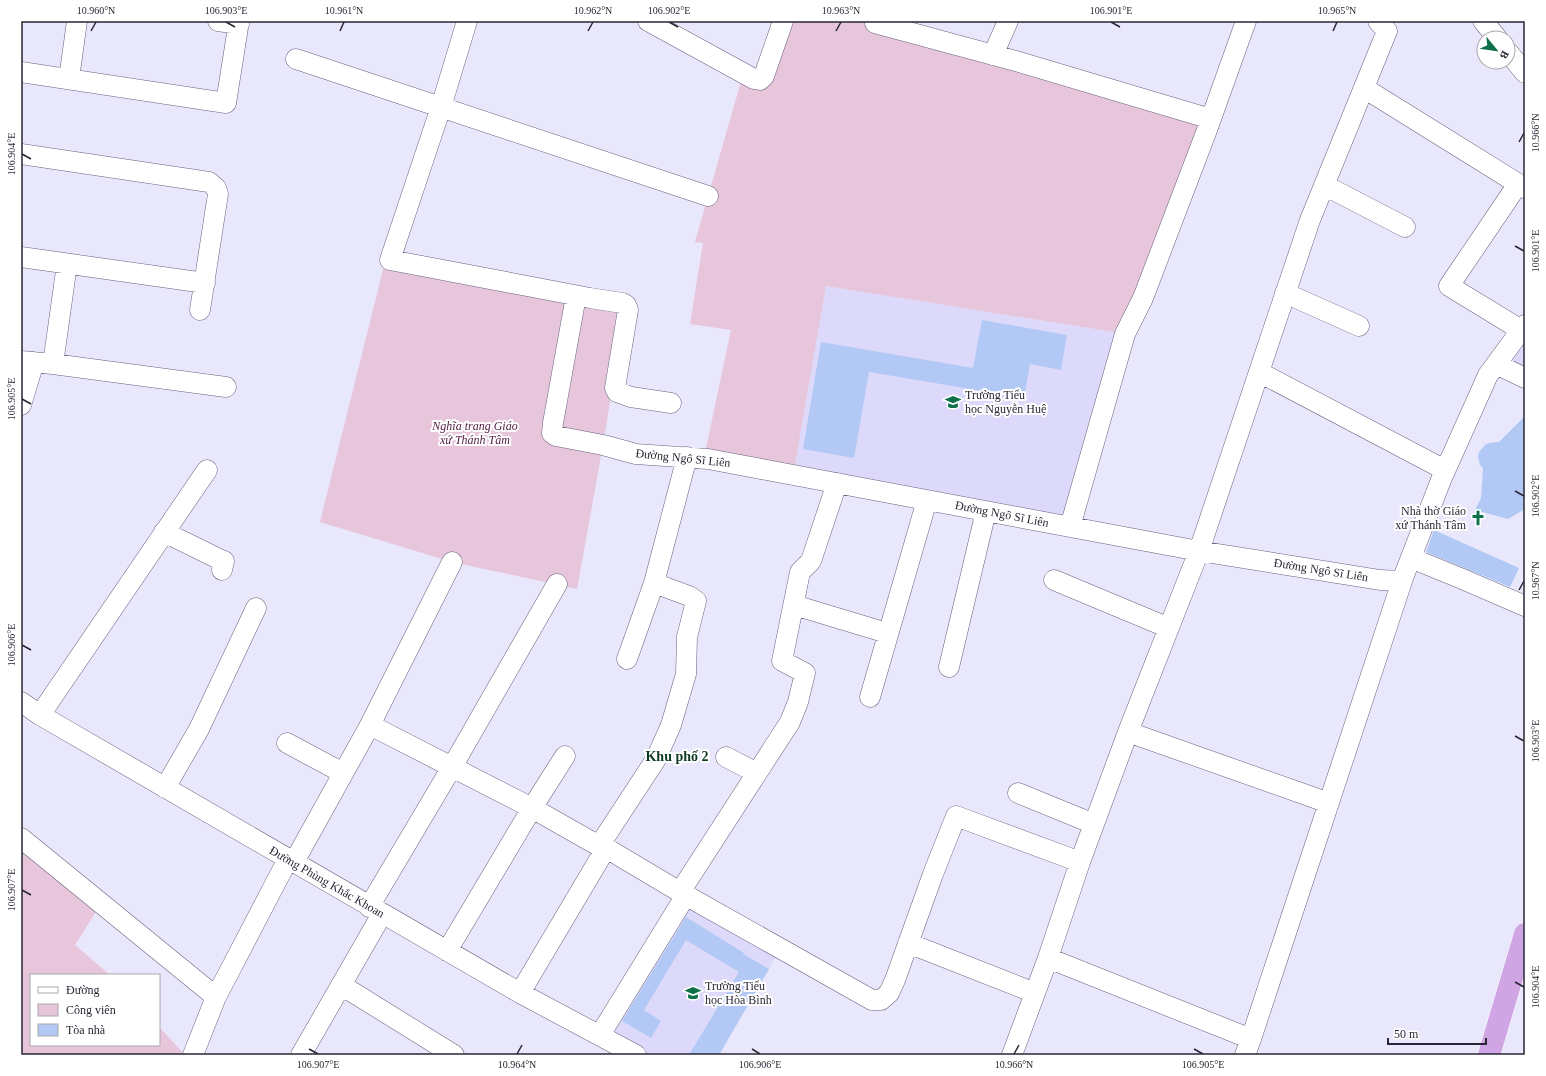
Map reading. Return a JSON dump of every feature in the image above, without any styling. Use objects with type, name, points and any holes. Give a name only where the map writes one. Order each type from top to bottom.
[{"type":"highway","points":[[1489,1055],[1525,934]]},
{"type":"street","points":[[69,79],[77,21]]},
{"type":"street","points":[[21,72],[226,102],[239,23],[218,21]]},
{"type":"street","points":[[467,21],[441,107],[390,260],[626,305],[628,310],[616,388],[617,392],[631,397],[671,402]]},
{"type":"street","points":[[648,21],[754,79],[760,80],[764,76],[783,21]]},
{"type":"street","points":[[993,55],[1008,21]]},
{"type":"street","points":[[1070,527],[1125,334],[1143,298],[1211,119],[1246,21]]},
{"type":"street","points":[[1012,1055],[1048,958],[1080,862],[1128,732],[1199,551],[1310,220],[1387,31],[1378,21]]},
{"type":"street","points":[[1483,21],[1490,30]]},
{"type":"street","points":[[873,22],[993,55],[1211,119]]},
{"type":"street","points":[[296,59],[708,196]]},
{"type":"street","points":[[1516,62],[1525,73]]},
{"type":"street","points":[[1048,958],[1248,1047],[1410,558],[1445,470],[1488,375],[1523,328],[1448,286],[1521,186],[1364,88]]},
{"type":"street","points":[[21,154],[209,182],[216,188],[218,194],[200,310]]},
{"type":"street","points":[[1324,185],[1406,227]]},
{"type":"street","points":[[21,257],[205,283]]},
{"type":"street","points":[[21,405],[67,264]]},
{"type":"street","points":[[1285,293],[1359,326]]},
{"type":"street","name":"Đường Ngô Sĩ Liên","points":[[576,296],[552,433],[556,436],[603,445],[636,454],[708,459],[1199,551],[1380,580],[1402,581]]},
{"type":"street","points":[[36,362],[226,387]]},
{"type":"street","points":[[1496,364],[1525,378]]},
{"type":"street","points":[[1259,372],[1445,470]]},
{"type":"street","points":[[627,658],[654,583],[687,457]]},
{"type":"street","points":[[40,715],[206,470]]},
{"type":"street","points":[[600,1035],[683,893],[790,722],[798,702],[805,673],[782,661],[800,572],[811,561],[837,483]]},
{"type":"street","points":[[870,697],[927,500]]},
{"type":"street","points":[[949,667],[986,511]]},
{"type":"street","points":[[164,532],[224,561],[222,570]]},
{"type":"street","points":[[1410,558],[1525,606]]},
{"type":"street","points":[[193,1055],[216,997],[291,861],[370,725],[452,562]]},
{"type":"street","points":[[1054,580],[1169,628]]},
{"type":"street","points":[[520,993],[602,847],[656,759],[671,725],[686,674],[687,637],[696,601],[688,596],[654,583]]},
{"type":"street","points":[[301,1055],[341,985],[376,910],[452,767],[557,584]]},
{"type":"street","points":[[794,605],[888,633]]},
{"type":"street","points":[[165,788],[199,729],[256,608]]},
{"type":"street","name":"Đường Phùng Khắc Khoan","points":[[21,702],[40,715],[165,788],[520,993],[636,1055]]},
{"type":"street","points":[[370,725],[532,808],[872,1000],[881,1000],[889,993],[895,980],[933,874],[956,816],[1080,862]]},
{"type":"street","points":[[1128,732],[1329,803]]},
{"type":"street","points":[[287,743],[343,773]]},
{"type":"street","points":[[447,951],[532,808],[565,756]]},
{"type":"street","points":[[726,757],[757,773]]},
{"type":"street","points":[[1018,793],[1094,824]]},
{"type":"street","points":[[21,838],[216,997]]},
{"type":"street","points":[[908,943],[1035,993]]},
{"type":"street","points":[[341,985],[454,1055]]},
{"type":"shaded area","name":"Trường Tiểu học Nguyễn Huệ","points":[[826,286],[1120,333],[1067,521],[794,470]]},
{"type":"shaded area","points":[[1525,333],[1525,373],[1503,362]]},
{"type":"shaded area","name":"Trường Tiểu học Hòa Bình","points":[[688,901],[778,953],[719,1055],[646,1055],[607,1034]]},
{"type":"green space","points":[[787,21],[861,21],[875,27],[1206,121],[1120,333],[826,286],[794,470],[705,453],[731,330],[690,324],[703,243],[695,242],[742,78],[752,83]]},
{"type":"green space","name":"Nghĩa trang Giáo xứ Thánh Tâm","points":[[385,262],[625,310],[603,445],[577,589],[452,562],[320,522]]},
{"type":"green space","points":[[21,844],[99,907],[75,945],[109,974],[30,974],[30,1046],[160,1046],[160,1028],[185,1055],[21,1055]]},
{"type":"building","points":[[982,320],[1067,335],[1061,370],[1030,364],[1024,398],[869,372],[854,458],[803,449],[821,342],[973,368]]},
{"type":"building","points":[[1525,416],[1525,509],[1508,519],[1475,510],[1481,498],[1483,468],[1480,465],[1478,457],[1479,452],[1489,443],[1499,442]]},
{"type":"building","points":[[1434,530],[1519,568],[1510,587],[1426,552]]},
{"type":"building","points":[[686,917],[769,969],[719,1055],[689,1055],[739,972],[686,940],[644,1010],[661,1021],[651,1038],[622,1021]]},
{"type":"place","name":"Trường Tiểu học Nguyễn Huệ","points":[[953,402]]},
{"type":"place","name":"Nhà thờ Giáo xứ Thánh Tâm","points":[[1478,518]]},
{"type":"place","name":"Trường Tiểu học Hòa Bình","points":[[693,993]]},
{"type":"district","name":"Khu phố 2","points":[[677,756]]}]
